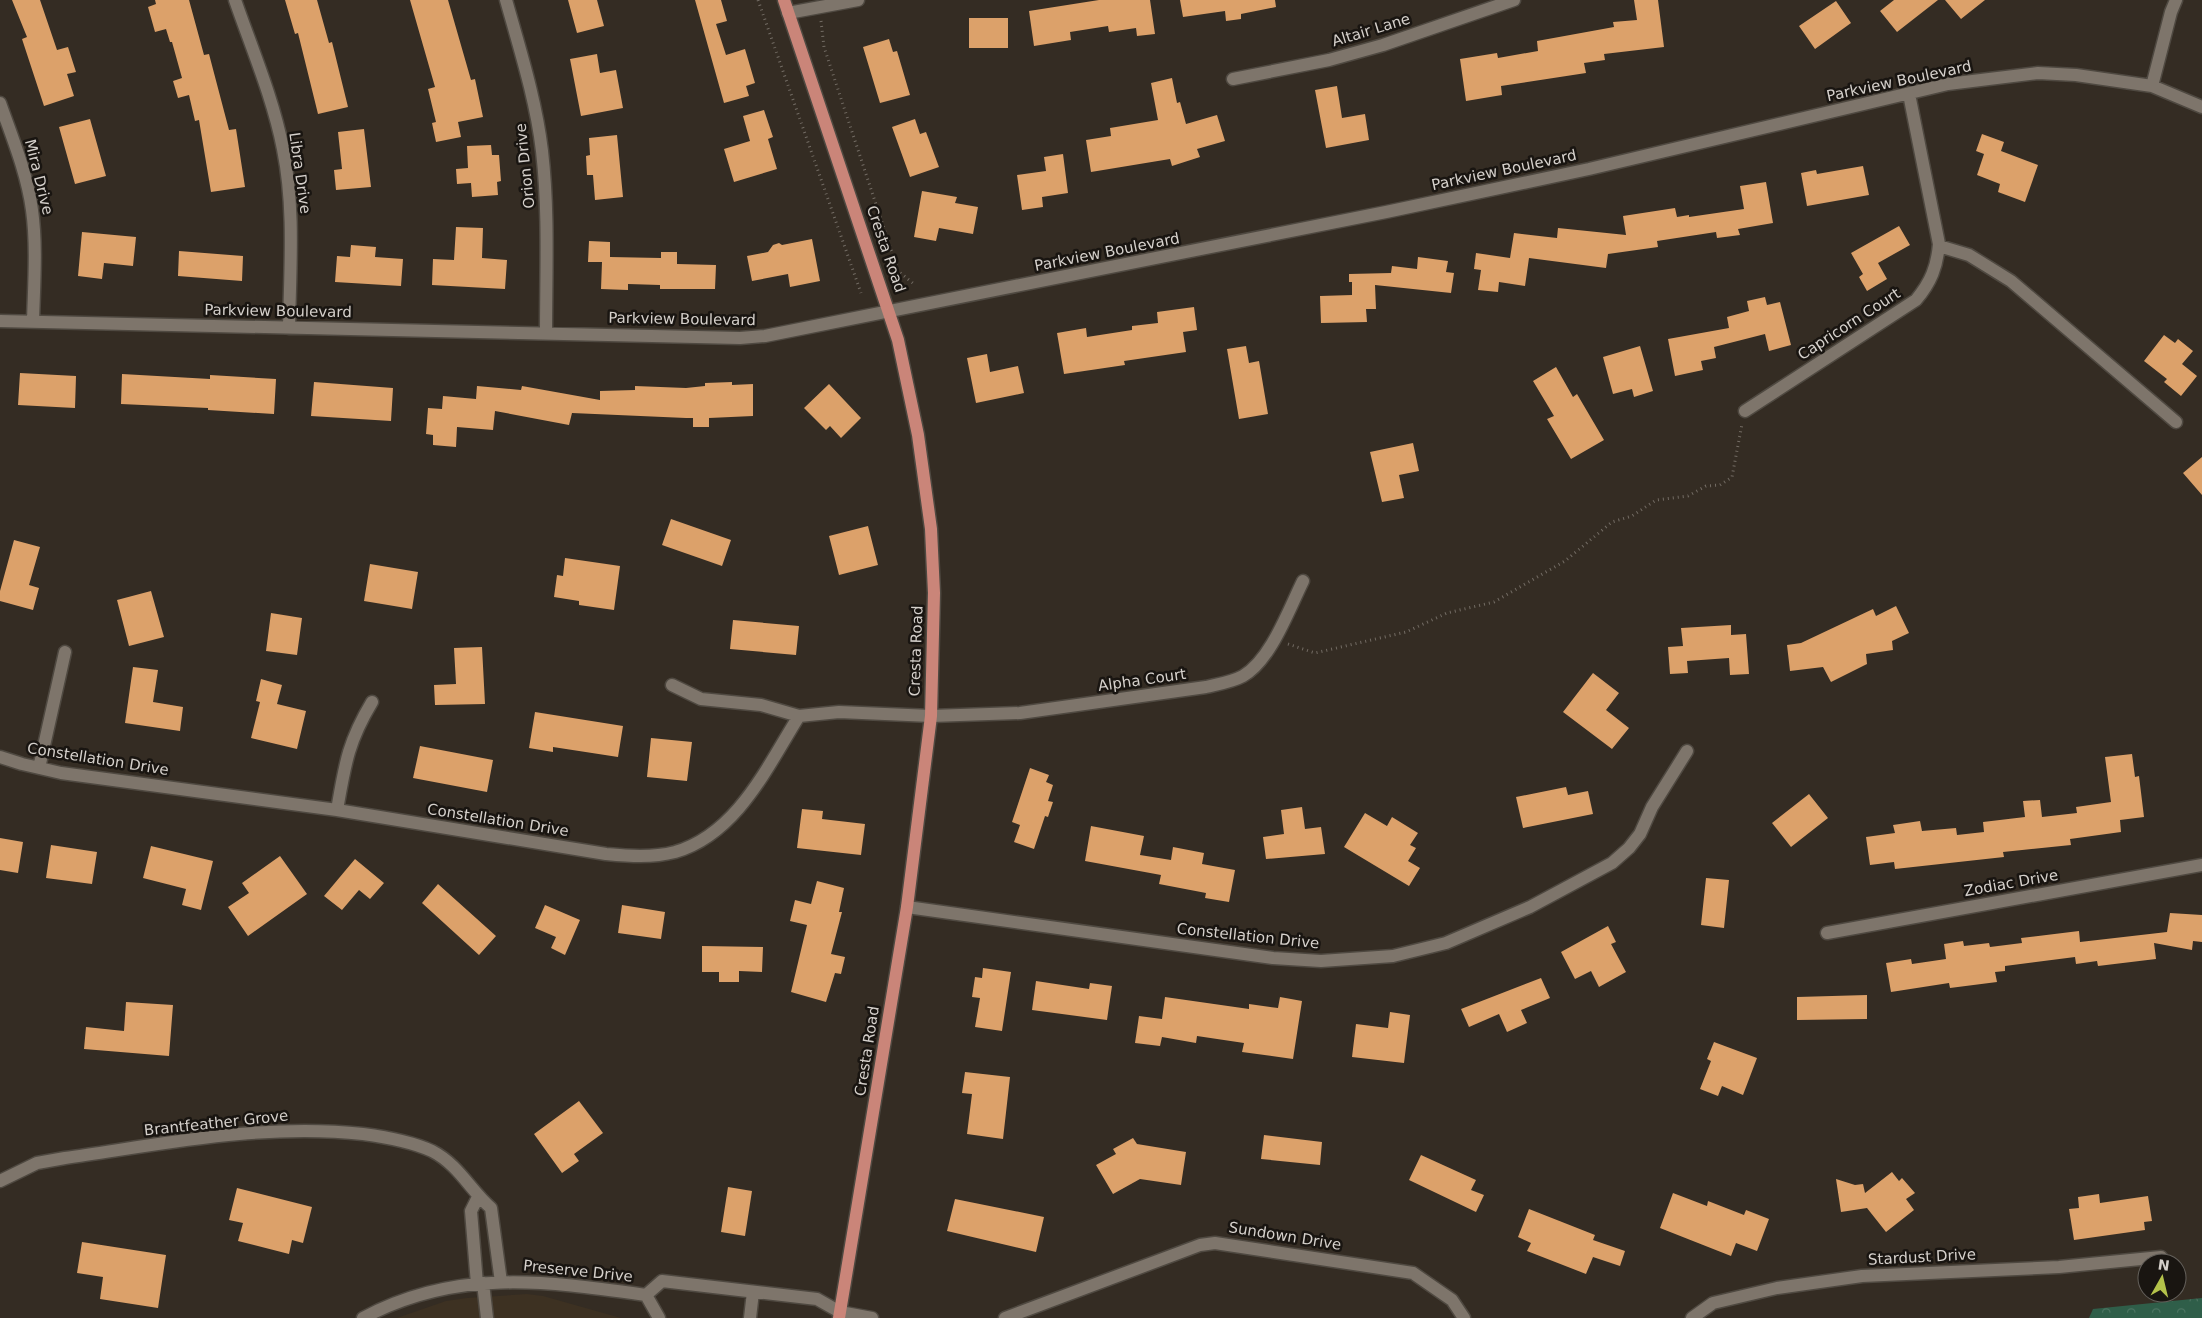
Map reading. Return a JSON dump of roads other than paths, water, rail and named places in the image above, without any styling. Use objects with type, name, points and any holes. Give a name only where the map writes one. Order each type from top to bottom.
[{"type":"main road","name":"Cresta Road","points":[[784,0],[891,313],[918,435],[931,529],[934,593],[931,716],[907,907],[839,1315]]},
{"type":"street","name":"Libra Drive","points":[[235,0],[267,94],[283,149],[290,218],[289,328]]},
{"type":"street","name":"Orion Drive","points":[[506,0],[526,73],[542,151],[547,237],[546,334]]},
{"type":"street","points":[[788,12],[858,0]]},
{"type":"street","name":"Altair Lane","points":[[1233,79],[1329,60],[1383,45],[1514,0]]},
{"type":"street","points":[[2152,86],[2171,12],[2176,0]]},
{"type":"street","name":"Parkview Boulevard","points":[[0,321],[757,337],[891,313],[1590,169],[1985,78],[2038,73],[2076,75],[2152,86],[2202,107]]},
{"type":"street","name":"Capricorn Court","points":[[1744,411],[1916,300],[1932,278],[1937,264],[1939,246],[1909,94]]},
{"type":"street","name":"Mira Drive","points":[[0,103],[18,156],[32,209],[35,237],[33,321]]},
{"type":"street","points":[[1939,246],[1969,255],[2004,276],[2176,422]]},
{"type":"street","name":"Alpha Court","points":[[931,716],[1020,713],[1058,709],[1214,686],[1242,677],[1251,671],[1268,651],[1303,582]]},
{"type":"street","points":[[39,768],[65,652]]},
{"type":"street","points":[[672,685],[702,699],[761,705],[799,716],[839,712],[931,716]]},
{"type":"street","points":[[337,810],[347,752],[356,728],[372,702]]},
{"type":"street","name":"Constellation Drive","points":[[0,757],[39,768],[337,810],[606,854],[635,856],[674,852],[714,833],[744,801],[799,716]]},
{"type":"street","name":"Constellation Drive","points":[[907,907],[1273,958],[1321,961],[1393,956],[1446,943],[1530,908],[1612,863],[1640,834],[1652,807],[1687,751]]},
{"type":"street","name":"Zodiac Drive","points":[[1827,933],[2202,865]]},
{"type":"street","name":"Brantfeather Grove","points":[[0,1181],[37,1163],[259,1132],[317,1130],[387,1137],[415,1144],[452,1163],[478,1197],[492,1208],[501,1282]]},
{"type":"street","points":[[478,1197],[471,1211],[480,1284],[487,1318]]},
{"type":"street","name":"Sundown Drive","points":[[1005,1318],[1200,1245],[1215,1243],[1413,1273],[1432,1284],[1452,1300],[1464,1318]]},
{"type":"street","name":"Stardust Drive","points":[[1692,1318],[1713,1303],[1778,1288],[1862,1276],[2059,1267],[2137,1259]]},
{"type":"street","name":"Preserve Drive","points":[[363,1318],[398,1301],[444,1287],[501,1282],[556,1283],[646,1295],[662,1281],[817,1300],[839,1315]]},
{"type":"street","points":[[750,1318],[753,1292]]},
{"type":"street","name":"Preserve Drive","points":[[646,1295],[659,1318]]},
{"type":"street","points":[[839,1315],[872,1318]]}]
